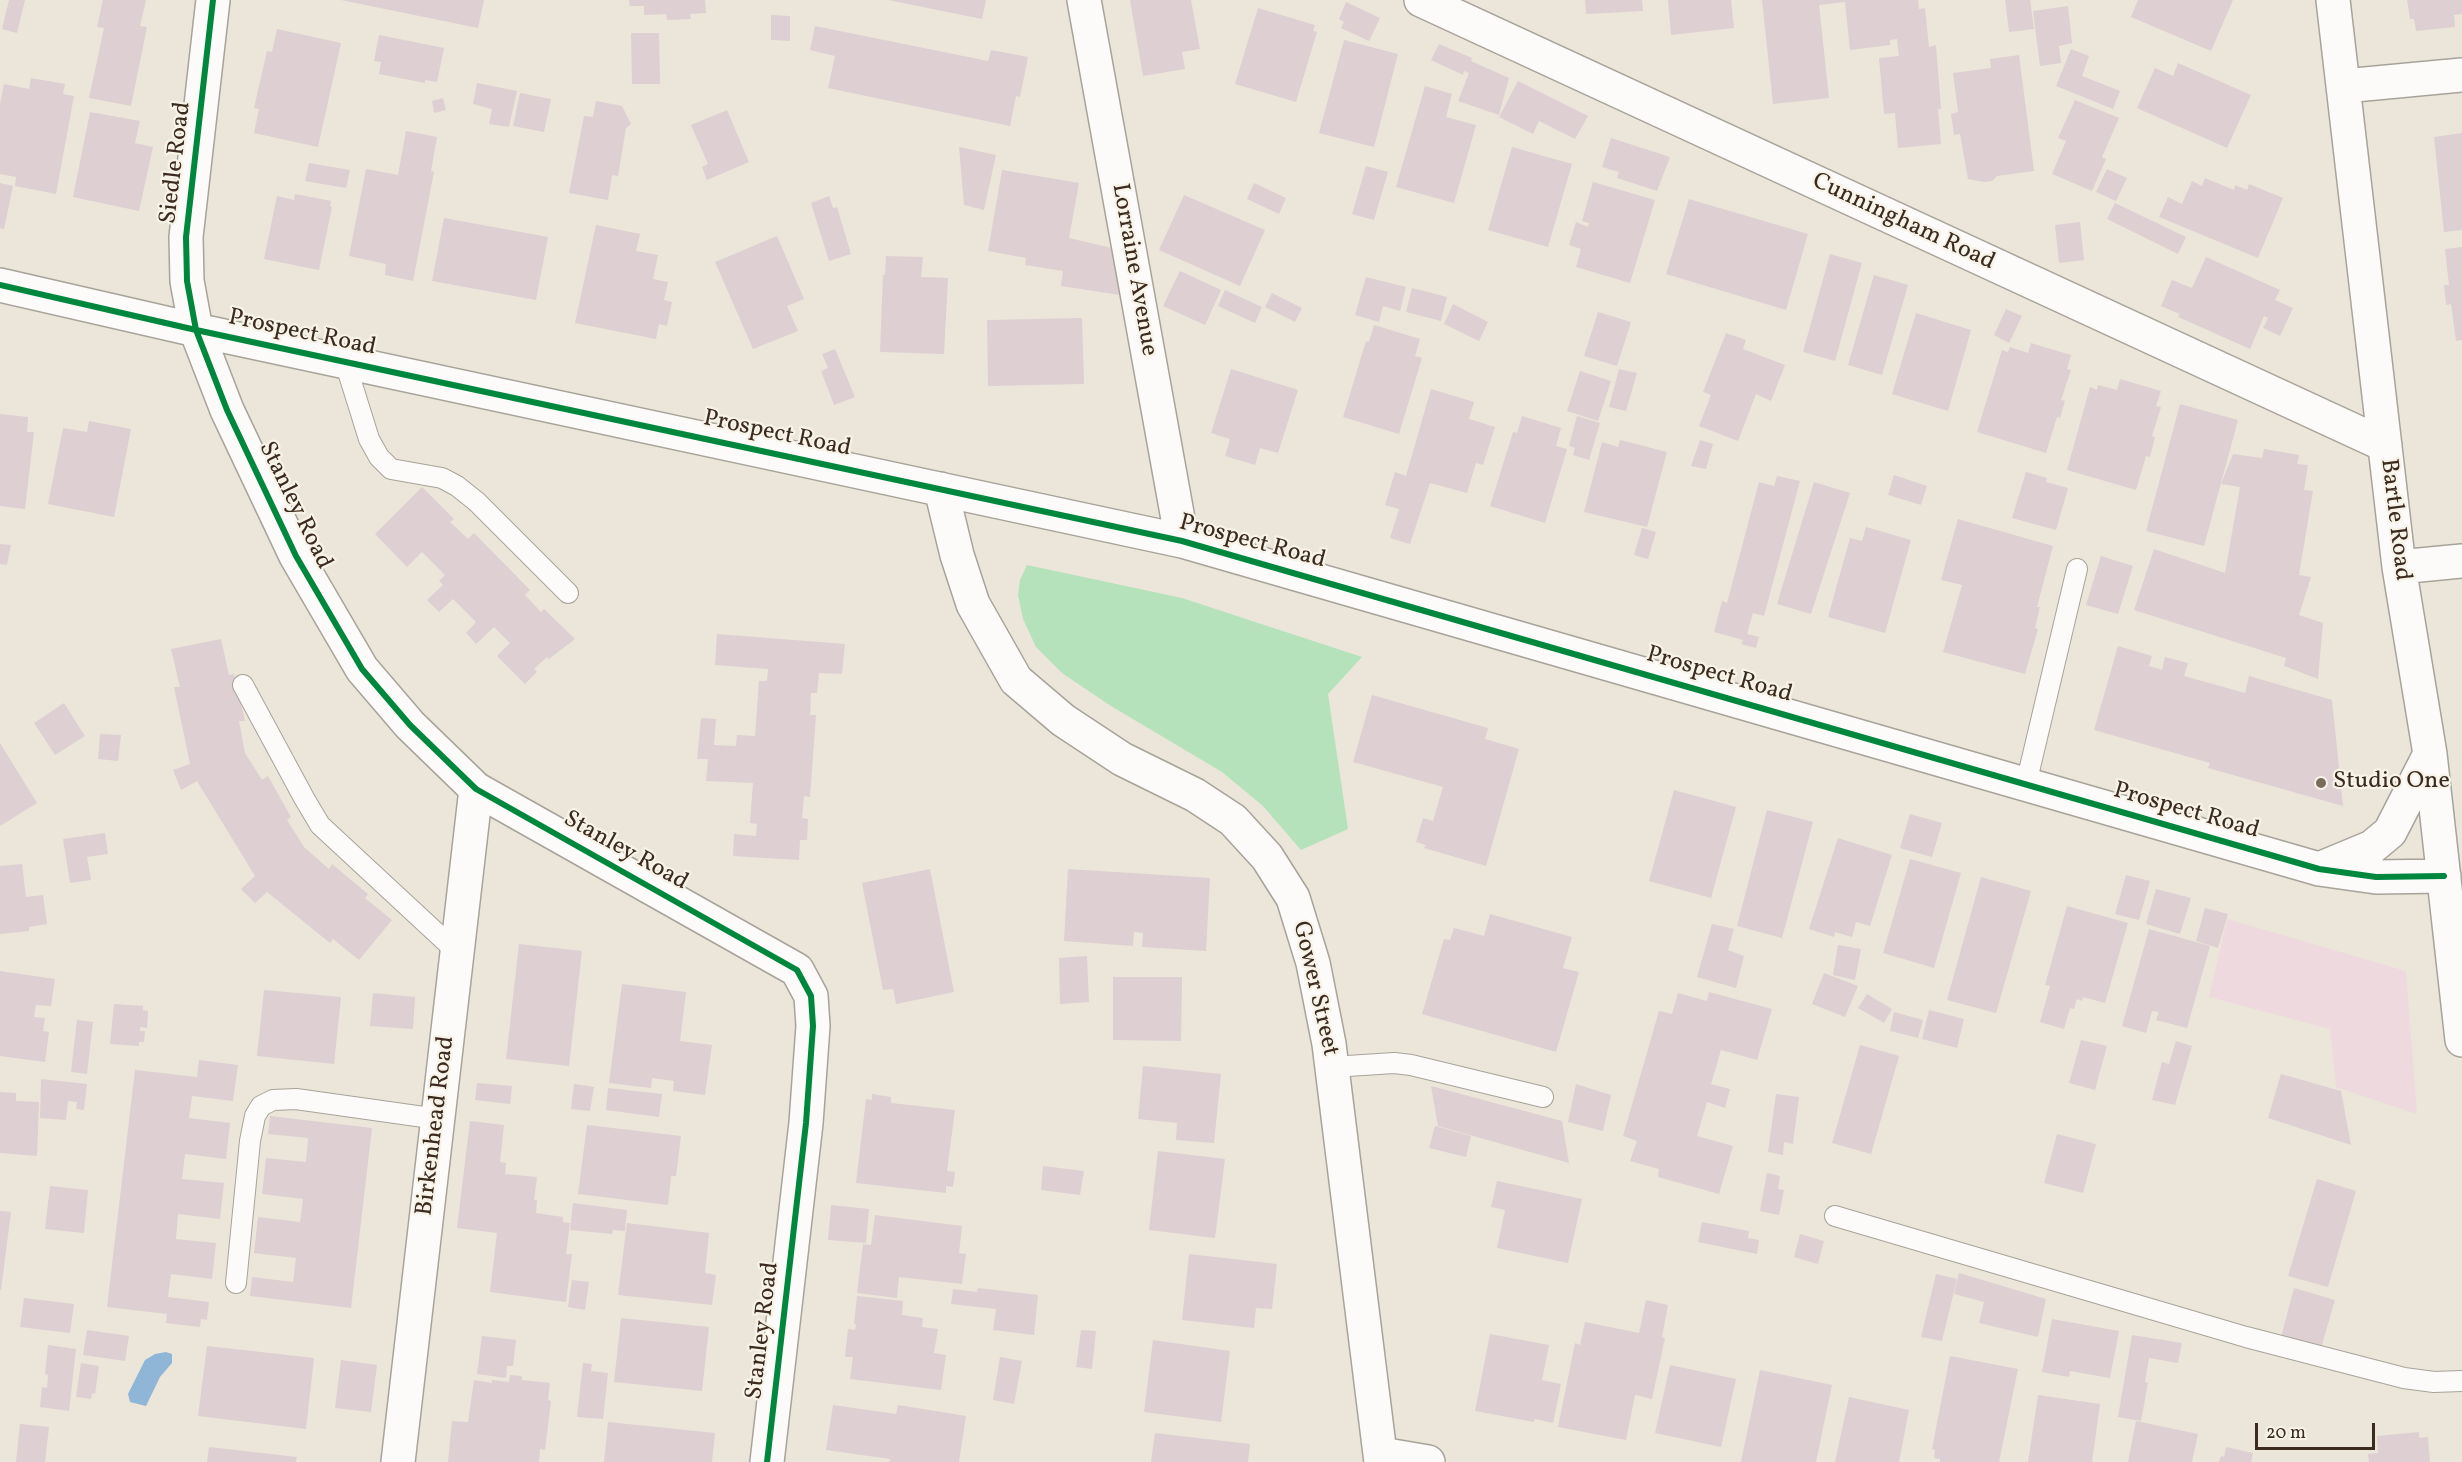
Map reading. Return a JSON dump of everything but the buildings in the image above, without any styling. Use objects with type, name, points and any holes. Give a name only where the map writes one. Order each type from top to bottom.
[{"type":"street","name":"Siedle Road","points":[[196,330],[187,281],[186,237],[213,0]]},
{"type":"street","name":"Lorraine Avenue","points":[[1084,0],[1182,541]]},
{"type":"street","name":"Cunningham Road","points":[[1421,0],[2385,445]]},
{"type":"street","name":"Bartle Road","points":[[2333,0],[2399,567],[2430,754],[2449,812],[2444,876],[2462,1040]]},
{"type":"street","points":[[2344,86],[2462,75]]},
{"type":"street","name":"Prospect Road","points":[[0,285],[196,330],[1182,541],[2319,869],[2376,877],[2444,876]]},
{"type":"street","name":"Stanley Road","points":[[196,330],[227,410],[297,556],[362,669],[410,725],[476,789],[797,970],[811,996],[813,1026],[806,1123],[767,1462]]},
{"type":"street","name":"Gower Street","points":[[941,489],[957,555],[973,604],[1016,680],[1063,720],[1122,759],[1195,795],[1233,820],[1267,857],[1293,898],[1324,1009],[1381,1458]]},
{"type":"street","points":[[2399,567],[2462,561]]},
{"type":"street","points":[[2319,869],[2372,847],[2390,832],[2430,754]]},
{"type":"street","name":"Birkenhead Road","points":[[398,1462],[476,789]]},
{"type":"street","points":[[1381,1458],[1428,1462]]},
{"type":"lane","points":[[345,362],[369,439],[379,457],[391,469],[442,478],[457,486],[477,502],[568,593]]},
{"type":"lane","points":[[2026,784],[2077,569]]},
{"type":"lane","points":[[243,685],[320,825],[457,952]]},
{"type":"lane","points":[[1332,1067],[1394,1062],[1543,1097]]},
{"type":"lane","points":[[236,1283],[250,1141],[255,1116],[261,1106],[273,1100],[296,1099],[438,1119]]},
{"type":"lane","points":[[1835,1216],[2246,1337],[2418,1381],[2462,1381]]},
{"type":"shaded area","points":[[2227,919],[2406,971],[2417,1114],[2336,1087],[2330,1029],[2209,997]]},
{"type":"green space","points":[[1027,565],[1182,598],[1362,657],[1328,694],[1348,829],[1301,850],[1263,806],[1222,772],[1111,706],[1062,673],[1036,647],[1023,619],[1018,595],[1020,580]]},
{"type":"water","points":[[166,1352],[172,1354],[172,1363],[160,1377],[146,1406],[130,1402],[128,1394],[145,1360],[155,1354]]},
{"type":"cycle path","points":[[213,0],[186,237],[187,281],[196,330],[227,410],[296,556],[362,669],[410,725],[476,789],[797,970],[811,996],[813,1026],[806,1123],[767,1462]]},
{"type":"cycle path","points":[[0,285],[196,330],[1182,541],[2319,869],[2376,877],[2444,876]]},
{"type":"place","name":"Studio One","points":[[2321,783]]}]
